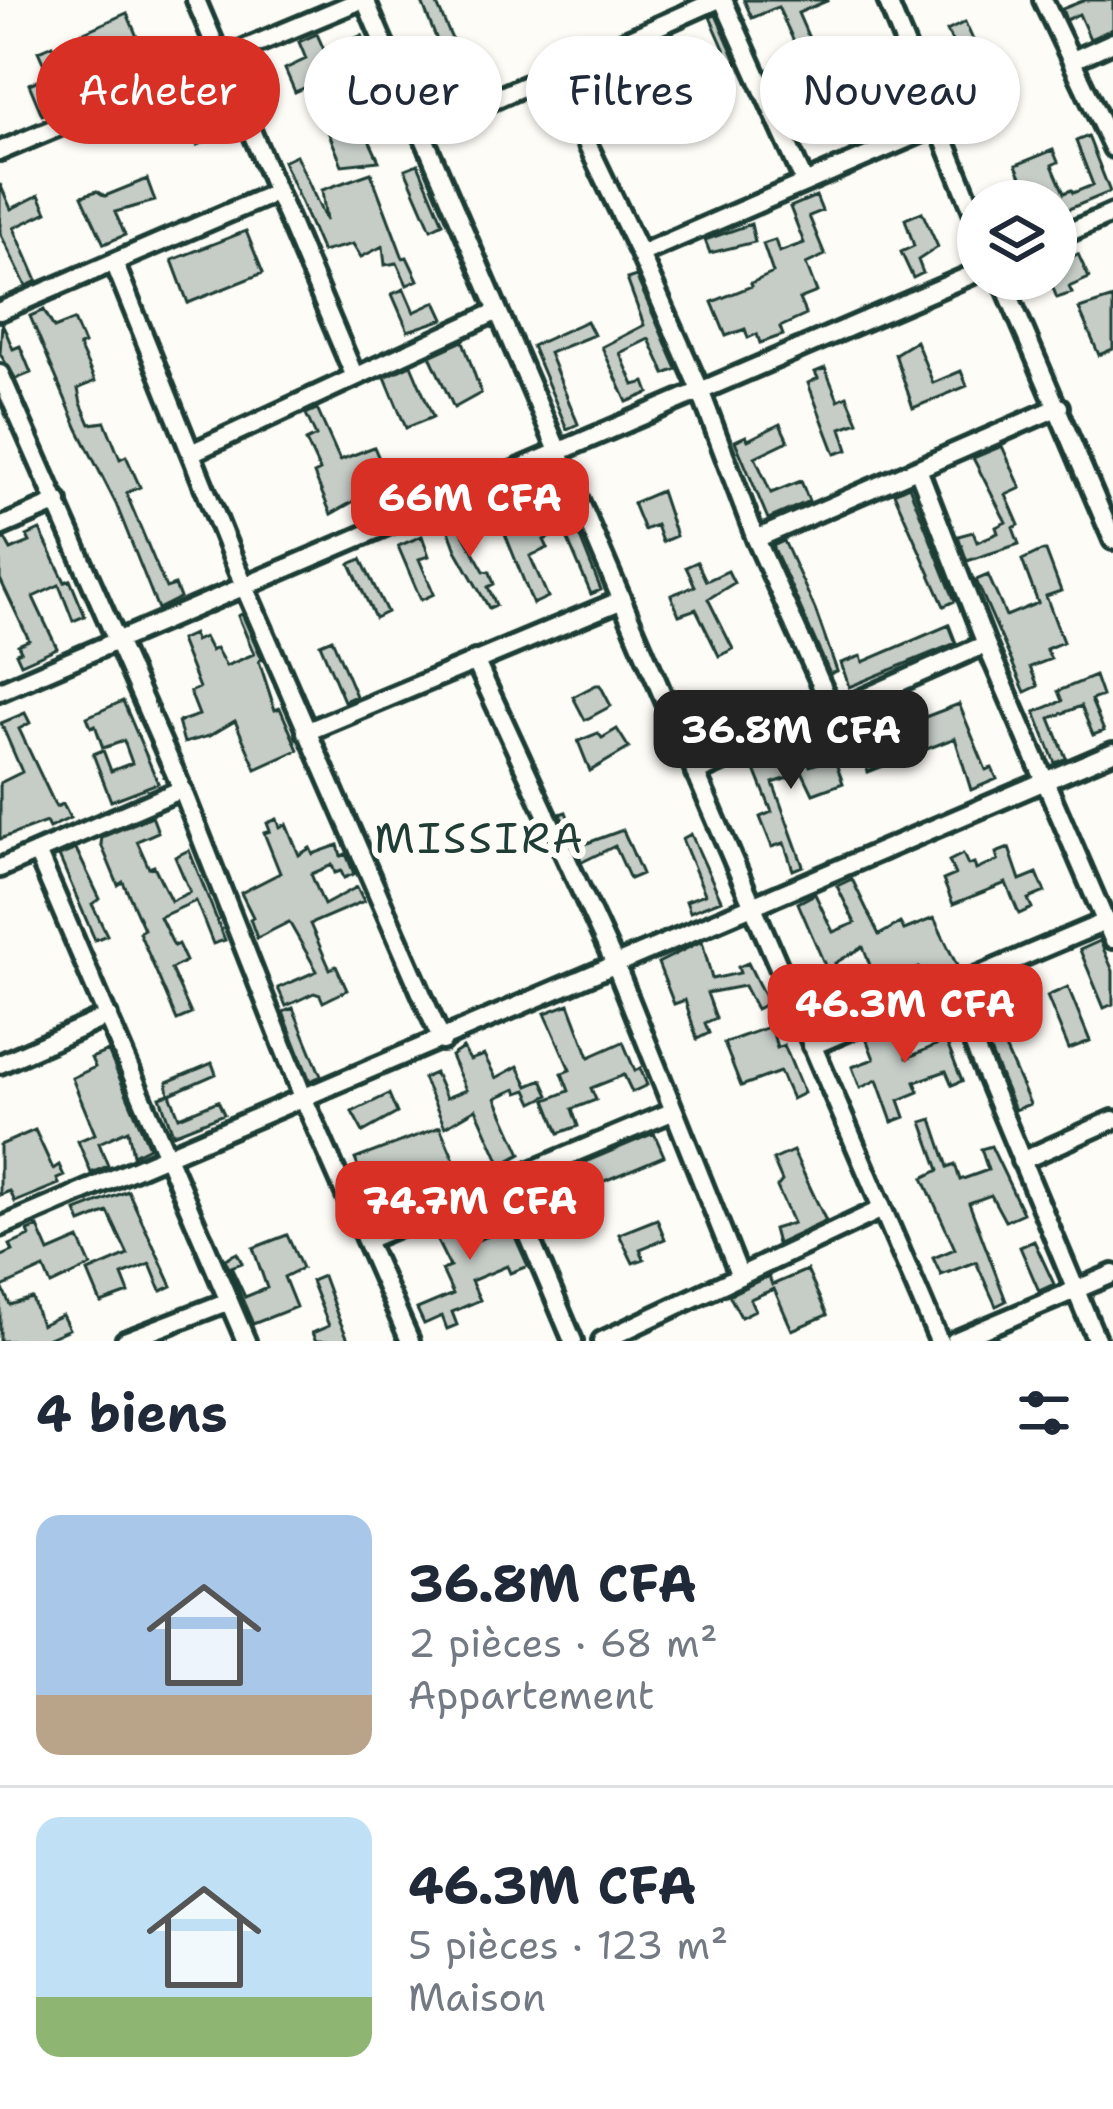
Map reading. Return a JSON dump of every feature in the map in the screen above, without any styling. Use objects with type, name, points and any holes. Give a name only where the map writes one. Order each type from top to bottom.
[{"type":"street","points":[[196,0],[212,36]]},
{"type":"street","points":[[280,36],[363,0],[379,36]]},
{"type":"street","points":[[636,36],[720,0],[805,182]]},
{"type":"street","points":[[887,0],[901,36]]},
{"type":"street","points":[[1043,0],[1113,148]]},
{"type":"street","points":[[1072,60],[1113,42]]},
{"type":"street","points":[[0,151],[36,136]]},
{"type":"street","points":[[257,144],[356,377]]},
{"type":"street","points":[[426,144],[939,1341]]},
{"type":"street","points":[[587,144],[700,391],[756,539],[833,713]]},
{"type":"street","points":[[640,254],[895,144]]},
{"type":"street","points":[[945,144],[960,180]]},
{"type":"street","points":[[0,311],[277,192]]},
{"type":"street","points":[[1077,229],[1113,213]]},
{"type":"street","points":[[115,262],[244,586],[442,1041]]},
{"type":"street","points":[[0,692],[957,281]]},
{"type":"street","points":[[1011,300],[1113,540]]},
{"type":"street","points":[[191,453],[498,311]]},
{"type":"street","points":[[0,374],[182,789],[303,1096],[410,1341]]},
{"type":"street","points":[[756,539],[1059,407]]},
{"type":"street","points":[[812,1046],[1109,930],[986,644],[918,469]]},
{"type":"street","points":[[0,527],[58,502]]},
{"type":"street","points":[[306,732],[622,600]]},
{"type":"street","points":[[695,773],[986,644]]},
{"type":"street","points":[[475,660],[616,966],[740,1276]]},
{"type":"street","points":[[0,1227],[1113,752]]},
{"type":"street","points":[[0,868],[182,789]]},
{"type":"street","points":[[37,852],[246,1341]]},
{"type":"street","points":[[951,990],[1097,1341]]},
{"type":"street","points":[[0,1064],[108,1016]]},
{"type":"street","points":[[366,1240],[674,1111]]},
{"type":"street","points":[[1021,1160],[1113,1120]]},
{"type":"street","points":[[506,1182],[573,1341]]},
{"type":"street","points":[[602,1341],[882,1209]]},
{"type":"street","points":[[955,1341],[1113,1274]]},
{"type":"street","points":[[125,1341],[229,1301]]},
{"type":"building","points":[[421,0],[435,0],[451,36],[435,36]]},
{"type":"building","points":[[744,0],[829,0],[798,13],[808,36],[791,36],[778,7],[752,18]]},
{"type":"building","points":[[1085,0],[1113,0],[1113,29],[1090,39],[1079,14],[1066,20],[1062,9]]},
{"type":"building","points":[[127,13],[137,36],[75,36]]},
{"type":"building","points":[[716,15],[725,36],[718,36],[710,17]]},
{"type":"building","points":[[965,22],[971,36],[949,36],[947,31]]},
{"type":"building","points":[[304,60],[304,88],[295,92],[285,69]]},
{"type":"building","points":[[1088,136],[1110,192],[1077,206],[1077,191],[1093,185],[1076,141]]},
{"type":"building","points":[[333,144],[371,144],[379,161],[342,165]]},
{"type":"building","points":[[1053,150],[1058,162],[1052,165],[1058,180],[1023,180],[1016,165]]},
{"type":"building","points":[[296,155],[326,221],[322,190],[371,173],[403,258],[407,257],[418,280],[407,285],[397,263],[385,265],[383,246],[361,257],[353,244],[322,252],[283,161]]},
{"type":"building","points":[[418,164],[443,223],[431,229],[405,169]]},
{"type":"building","points":[[147,179],[155,201],[115,212],[125,235],[104,244],[82,196],[97,191],[105,196]]},
{"type":"building","points":[[0,184],[11,209],[39,195],[47,212],[14,228],[37,281],[26,286],[0,233]]},
{"type":"building","points":[[816,196],[822,211],[809,216],[825,255],[806,264],[817,292],[799,299],[806,315],[780,327],[783,335],[760,343],[757,334],[748,338],[745,329],[726,336],[712,302],[773,273],[763,244],[775,240],[779,252],[804,243],[790,207]]},
{"type":"building","points":[[922,212],[938,247],[918,260],[923,273],[913,278],[901,252],[914,246],[905,219]]},
{"type":"building","points":[[751,224],[755,242],[710,253],[705,240]]},
{"type":"building","points":[[246,231],[263,273],[188,303],[172,260]]},
{"type":"building","points":[[1077,254],[1089,278],[1077,283]]},
{"type":"building","points":[[636,276],[677,369],[665,374],[649,339],[620,353],[634,385],[645,382],[649,393],[627,402],[602,347],[644,325],[627,279]]},
{"type":"building","points":[[404,289],[414,312],[436,302],[444,319],[408,331],[392,294]]},
{"type":"building","points":[[1113,298],[1113,349],[1099,355],[1079,309]]},
{"type":"building","points":[[44,310],[54,328],[74,320],[84,344],[79,346],[95,381],[78,389],[81,403],[90,424],[105,422],[120,459],[126,456],[140,487],[126,493],[166,588],[175,585],[180,598],[158,609],[30,316]]},
{"type":"building","points":[[587,321],[594,335],[549,353],[578,424],[567,429],[532,346]]},
{"type":"building","points":[[2,323],[13,349],[20,346],[31,373],[16,379],[0,354]]},
{"type":"building","points":[[463,341],[481,393],[454,408],[430,356]]},
{"type":"building","points":[[916,341],[933,383],[961,371],[967,386],[913,408],[895,354]]},
{"type":"building","points":[[411,365],[433,417],[406,428],[385,377]]},
{"type":"building","points":[[825,368],[838,400],[847,396],[858,422],[841,428],[848,450],[835,454],[808,383],[818,378],[815,372]]},
{"type":"building","points":[[317,409],[340,460],[374,447],[397,500],[390,502],[393,509],[379,515],[370,492],[331,514],[306,441],[316,436],[306,414]]},
{"type":"building","points":[[780,424],[788,441],[755,457],[771,493],[801,481],[809,501],[768,519],[735,441],[746,436],[748,440]]},
{"type":"building","points":[[1002,446],[1021,488],[1006,495],[1019,525],[1013,528],[1019,544],[967,561],[958,536],[973,532],[977,542],[998,533],[996,527],[1006,522],[973,458]]},
{"type":"building","points":[[909,486],[955,601],[944,606],[894,493]]},
{"type":"building","points":[[661,491],[676,536],[662,542],[656,525],[644,530],[633,503]]},
{"type":"building","points":[[523,495],[536,522],[568,508],[601,590],[591,594],[564,531],[544,540],[548,548],[530,556],[548,597],[533,604],[494,506]]},
{"type":"building","points":[[450,512],[455,520],[459,518],[484,571],[490,572],[494,584],[488,587],[496,605],[489,608],[456,550],[443,515]]},
{"type":"building","points":[[40,530],[85,616],[73,621],[59,585],[33,597],[57,648],[21,664],[18,645],[29,640],[0,579],[0,540],[5,539],[11,550],[30,542],[27,536]]},
{"type":"building","points":[[422,536],[429,556],[419,559],[434,594],[421,600],[398,546]]},
{"type":"building","points":[[784,541],[837,671],[830,674],[773,546]]},
{"type":"building","points":[[1046,551],[1061,591],[1046,596],[1063,642],[1046,649],[1051,659],[1030,667],[1038,686],[1025,692],[976,580],[988,575],[1006,616],[1038,603],[1022,560]]},
{"type":"building","points":[[361,559],[387,612],[375,618],[350,564]]},
{"type":"building","points":[[697,562],[706,581],[728,571],[734,583],[708,599],[733,649],[719,656],[696,609],[679,615],[671,595],[695,586],[686,567]]},
{"type":"building","points":[[242,614],[262,659],[275,710],[280,708],[298,750],[256,769],[235,721],[184,743],[178,722],[199,715],[190,692],[199,688],[180,640],[193,634],[195,641],[204,637],[226,666],[254,654],[238,616]]},
{"type":"building","points":[[949,625],[956,643],[849,687],[841,663],[861,656],[863,662]]},
{"type":"building","points":[[332,639],[356,696],[344,701],[320,644]]},
{"type":"building","points":[[1095,676],[1102,696],[1091,700],[1104,731],[1093,735],[1081,706],[1050,718],[1066,758],[1055,763],[1035,712],[1062,701],[1058,691]]},
{"type":"building","points":[[596,685],[611,706],[585,720],[573,697]]},
{"type":"building","points":[[123,701],[158,783],[111,801],[93,754],[103,750],[111,771],[132,763],[124,741],[103,748],[87,717]]},
{"type":"building","points":[[887,702],[891,712],[913,703],[920,719],[959,704],[986,770],[992,768],[997,779],[971,790],[955,738],[868,772],[861,754],[890,743],[880,719],[866,724],[861,713]]},
{"type":"building","points":[[25,713],[30,723],[19,729],[56,807],[63,804],[70,818],[0,839],[0,783],[22,772],[1,723]]},
{"type":"building","points":[[617,729],[629,748],[590,771],[578,741],[598,733],[602,738]]},
{"type":"building","points":[[801,748],[810,766],[834,758],[843,783],[813,794],[803,773],[773,783],[803,866],[793,870],[784,843],[772,847],[760,817],[772,812],[752,762],[778,752],[780,758]]},
{"type":"building","points":[[566,812],[579,846],[623,830],[642,874],[630,879],[615,846],[582,862],[560,814]]},
{"type":"building","points":[[152,816],[158,832],[137,841],[149,868],[154,866],[171,901],[190,892],[175,857],[189,850],[225,940],[213,944],[196,901],[160,917],[186,961],[171,969],[191,1014],[177,1020],[139,932],[144,929],[101,844],[102,837]]},
{"type":"building","points":[[277,819],[280,827],[286,824],[299,855],[310,848],[313,854],[338,845],[341,856],[346,854],[354,874],[344,878],[332,865],[311,874],[324,905],[357,887],[364,901],[310,924],[330,969],[336,966],[347,990],[323,1002],[314,993],[286,1006],[278,988],[317,971],[289,922],[257,938],[241,893],[280,873],[264,833],[270,831],[267,823]]},
{"type":"building","points":[[691,834],[721,900],[690,912],[686,901],[705,894],[682,839]]},
{"type":"building","points":[[1009,848],[1020,880],[1037,873],[1045,892],[1028,899],[1032,908],[1019,914],[1006,883],[953,904],[943,880],[955,875],[949,861],[963,854],[976,870],[998,860],[996,853]]},
{"type":"building","points":[[76,849],[100,899],[92,904],[107,935],[95,940],[59,856]]},
{"type":"building","points":[[852,879],[879,935],[900,923],[904,930],[934,918],[958,968],[924,982],[919,968],[878,986],[863,947],[835,963],[853,1001],[843,1007],[798,903],[815,894],[833,932],[855,923],[837,886]]},
{"type":"building","points":[[702,941],[712,979],[740,973],[738,967],[748,963],[768,1003],[756,1009],[744,986],[707,993],[716,1018],[705,1023],[709,1033],[697,1039],[685,1000],[674,1004],[658,963]]},
{"type":"building","points":[[1100,941],[1113,971],[1113,1004],[1104,1008],[1080,950]]},
{"type":"building","points":[[1068,987],[1090,1041],[1069,1049],[1047,996]]},
{"type":"building","points":[[984,1001],[1030,1104],[1015,1110],[971,1006]]},
{"type":"building","points":[[569,1004],[589,1057],[623,1042],[635,1071],[640,1068],[647,1085],[632,1092],[624,1075],[591,1088],[596,1100],[572,1109],[578,1126],[559,1133],[546,1100],[569,1091],[562,1073],[570,1070],[545,1013]]},
{"type":"building","points":[[293,1008],[321,1076],[310,1081],[283,1012]]},
{"type":"building","points":[[933,1009],[962,1081],[952,1085],[946,1071],[915,1082],[919,1092],[899,1100],[905,1117],[892,1122],[877,1080],[860,1088],[852,1067],[874,1059],[866,1038],[894,1027],[907,1058],[936,1045],[922,1013]]},
{"type":"building","points":[[771,1026],[777,1048],[784,1045],[804,1093],[792,1099],[780,1072],[741,1086],[724,1043]]},
{"type":"building","points":[[463,1048],[470,1060],[484,1055],[496,1078],[518,1066],[528,1086],[542,1080],[549,1095],[533,1103],[527,1090],[518,1093],[516,1089],[496,1098],[521,1154],[501,1165],[476,1109],[445,1127],[423,1078],[435,1073],[446,1098],[466,1090],[451,1056]]},
{"type":"building","points":[[108,1051],[149,1147],[133,1155],[128,1130],[99,1143],[108,1166],[91,1173],[78,1141],[95,1134],[72,1078],[95,1067],[91,1058]]},
{"type":"building","points":[[212,1063],[216,1074],[170,1094],[179,1117],[218,1101],[224,1114],[173,1134],[160,1097],[169,1094],[167,1082]]},
{"type":"building","points":[[389,1094],[397,1113],[363,1132],[352,1112]]},
{"type":"building","points":[[932,1119],[948,1167],[955,1164],[960,1180],[988,1170],[981,1149],[991,1146],[1023,1213],[1005,1221],[991,1195],[969,1203],[1006,1301],[996,1306],[976,1262],[941,1275],[933,1258],[955,1249],[923,1178],[939,1170],[922,1122]]},
{"type":"building","points":[[440,1127],[463,1181],[450,1186],[446,1177],[391,1201],[394,1209],[378,1215],[355,1159]]},
{"type":"building","points":[[35,1130],[53,1169],[59,1165],[64,1176],[57,1179],[59,1184],[15,1202],[10,1191],[0,1195],[0,1145]]},
{"type":"building","points":[[654,1133],[664,1156],[557,1201],[547,1178]]},
{"type":"building","points":[[793,1151],[826,1221],[777,1244],[773,1229],[793,1223],[777,1187],[782,1181],[773,1160]]},
{"type":"building","points":[[128,1191],[172,1286],[161,1291],[150,1264],[122,1275],[129,1293],[101,1303],[88,1272],[128,1255],[108,1212],[81,1223],[76,1211]]},
{"type":"building","points":[[499,1198],[501,1204],[460,1223],[469,1243],[511,1228],[528,1266],[510,1273],[507,1266],[471,1281],[480,1300],[452,1312],[457,1325],[447,1329],[442,1316],[424,1324],[417,1309],[453,1294],[442,1270],[450,1267],[430,1227]]},
{"type":"building","points":[[657,1219],[665,1239],[640,1249],[644,1259],[633,1263],[619,1234]]},
{"type":"building","points":[[38,1227],[49,1252],[79,1239],[91,1266],[51,1285],[44,1268],[2,1287],[10,1305],[32,1298],[41,1325],[62,1315],[69,1329],[42,1341],[0,1341],[0,1257]]},
{"type":"building","points":[[287,1235],[302,1268],[284,1277],[296,1307],[253,1324],[225,1259],[237,1253],[242,1263],[231,1267],[245,1297],[267,1288],[253,1248]]},
{"type":"building","points":[[1034,1241],[1054,1284],[1039,1291],[1020,1247]]},
{"type":"building","points":[[807,1270],[827,1315],[792,1330],[774,1289],[750,1299],[755,1310],[741,1317],[729,1295],[769,1276],[772,1285]]},
{"type":"building","points":[[323,1276],[349,1341],[316,1341],[312,1333],[329,1326],[311,1281]]},
{"type":"district","name":"MISSIRA","points":[[480,838]]}]
